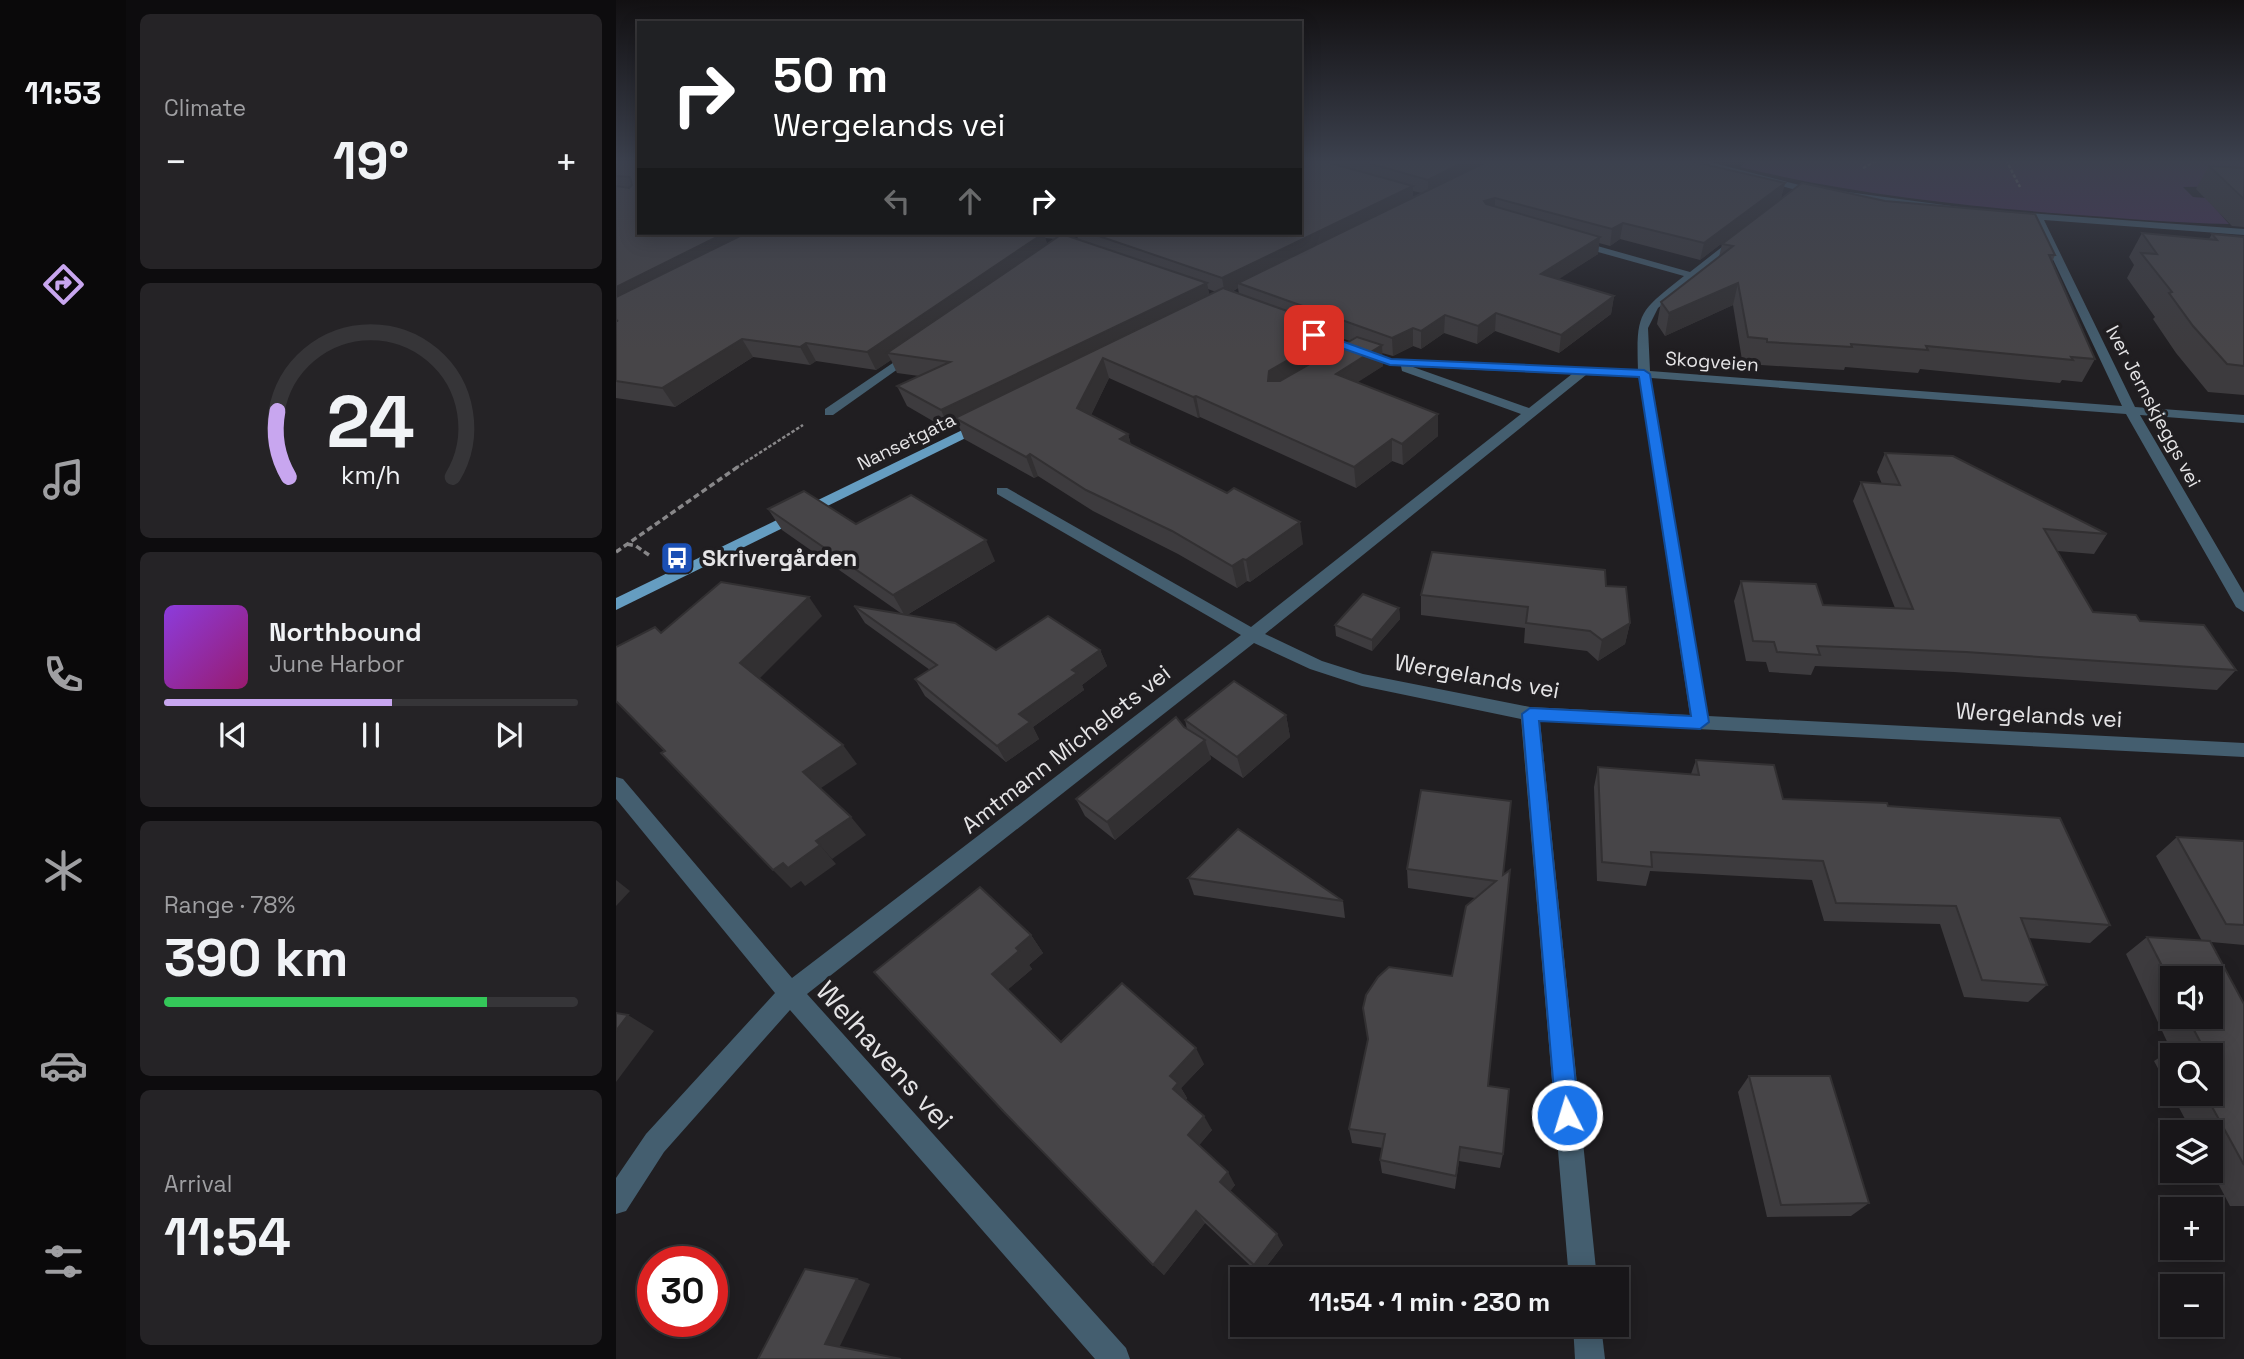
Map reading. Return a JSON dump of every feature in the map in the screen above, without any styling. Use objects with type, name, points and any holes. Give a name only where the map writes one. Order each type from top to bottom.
[{"type":"main road","name":"Nansetgata","points":[[616,605],[992,419]]},
{"type":"street","name":"Iver Jernskjeggs vei","points":[[2041,223],[2132,411],[2244,607]]},
{"type":"street","points":[[2118,223],[2244,232]]},
{"type":"street","points":[[1700,722],[1641,341],[1645,317],[1653,306],[1752,228]]},
{"type":"street","points":[[1571,241],[1691,275]]},
{"type":"street","points":[[829,412],[923,347]]},
{"type":"street","name":"Skogveien","points":[[1350,350],[1390,362],[1644,374],[2244,419]]},
{"type":"street","points":[[1390,362],[1530,413]]},
{"type":"street","name":"Amtmann Michelets vei","points":[[616,1201],[655,1143],[790,993],[1181,692],[1583,371]]},
{"type":"street","name":"Wergelands vei","points":[[1002,491],[1251,634],[1316,665],[1363,680],[1530,714],[2244,750]]},
{"type":"street","points":[[1530,714],[1582,1267]]},
{"type":"street","name":"Welhavens vei","points":[[616,785],[790,993],[1115,1359]]},
{"type":"street","points":[[1588,1337],[1590,1359]]},
{"type":"path","points":[[616,552],[781,437],[829,412]]},
{"type":"path","points":[[627,544],[636,546],[658,562]]},
{"type":"building","points":[[616,223],[637,223],[637,235],[721,235],[616,287]]},
{"type":"building","points":[[1302,223],[1335,223],[1222,278],[1096,235],[1302,235]]},
{"type":"building","points":[[1360,223],[1553,223],[1600,237],[1541,274],[1614,296],[1561,335],[1496,313],[1478,326],[1445,315],[1421,331],[1413,328],[1392,338],[1238,283]]},
{"type":"building","points":[[1591,223],[1622,223],[1612,229]]},
{"type":"building","points":[[1625,223],[1730,223],[1704,243]]},
{"type":"building","points":[[1749,223],[2040,223],[2055,255],[2049,255],[2095,359],[2071,357],[2073,360],[1926,346],[1928,350],[1851,344],[1852,347],[1767,342],[1767,339],[1748,337],[1738,283],[1669,313],[1661,302],[1733,246],[1722,244]]},
{"type":"building","points":[[2142,233],[2217,240],[2212,234],[2244,237],[2244,366],[2227,364],[2193,326],[2169,293],[2172,292],[2141,253],[2157,254]]},
{"type":"building","points":[[742,235],[1041,235],[867,352],[806,343],[800,347],[742,339],[662,388],[616,381],[616,297]]},
{"type":"building","points":[[1061,235],[1207,283],[941,410],[897,386],[950,362],[887,353]]},
{"type":"building","points":[[1223,288],[1340,330],[1269,371],[1268,381],[1280,381],[1357,337],[1382,345],[1336,374],[1438,414],[1402,444],[1392,439],[1354,467],[1196,396],[1103,358],[1077,408],[1128,434],[1120,439],[1227,493],[1234,488],[1300,522],[1246,560],[1243,559],[1232,566],[1172,531],[1086,490],[1030,454],[1026,457],[955,418]]},
{"type":"building","points":[[1885,453],[1953,456],[2107,534],[2044,529],[2093,612],[2136,615],[2140,621],[2204,625],[2236,670],[1966,652],[1817,646],[1820,655],[1777,652],[1774,642],[1753,641],[1741,581],[1816,584],[1823,605],[1913,609],[1861,482],[1900,485]]},
{"type":"building","points":[[804,491],[856,524],[911,495],[986,540],[893,595],[768,509]]},
{"type":"building","points":[[1432,552],[1605,570],[1606,586],[1626,587],[1630,623],[1602,640],[1590,631],[1526,623],[1528,607],[1421,595]]},
{"type":"building","points":[[721,582],[809,597],[740,663],[843,745],[803,772],[851,817],[816,841],[820,845],[788,868],[783,863],[773,870],[661,753],[665,751],[616,701],[616,647],[655,627],[661,633]]},
{"type":"building","points":[[1363,594],[1399,608],[1372,640],[1335,625]]},
{"type":"building","points":[[854,606],[955,623],[996,650],[1048,616],[1100,650],[1072,670],[1077,673],[1019,714],[1030,722],[997,746],[915,679],[937,665]]},
{"type":"building","points":[[1234,681],[1286,715],[1237,757],[1185,720]]},
{"type":"building","points":[[1176,717],[1184,727],[1205,740],[1107,822],[1076,799]]},
{"type":"building","points":[[1696,760],[1774,765],[1783,799],[1887,803],[1888,806],[2060,818],[2110,925],[2021,918],[2047,985],[1982,980],[1956,906],[1836,903],[1823,861],[1651,852],[1652,867],[1602,862],[1598,767],[1699,775]]},
{"type":"building","points":[[1421,790],[1511,801],[1503,875],[1510,870],[1488,1086],[1509,1089],[1503,1154],[1460,1147],[1456,1176],[1380,1160],[1385,1134],[1349,1129],[1368,1039],[1363,1008],[1366,995],[1378,977],[1389,967],[1452,976],[1466,906],[1496,881],[1407,869]]},
{"type":"building","points":[[1238,829],[1343,901],[1188,878]]},
{"type":"building","points":[[2177,837],[2244,841],[2244,925],[2226,924]]},
{"type":"building","points":[[980,887],[1031,935],[1016,948],[1019,951],[992,974],[1061,1042],[1122,983],[1196,1048],[1170,1076],[1178,1083],[1173,1089],[1204,1116],[1188,1135],[1228,1172],[1220,1182],[1277,1234],[1254,1265],[1196,1211],[1153,1265],[1004,1112],[874,972]]},
{"type":"building","points":[[2147,937],[2210,941],[2244,1004],[2244,1165],[2223,1127],[2223,1120],[2219,1120],[2212,1106],[2223,1106],[2223,1043],[2201,1043],[2193,1029],[2223,1029],[2223,966],[2162,966]]},
{"type":"building","points":[[616,1013],[628,1015],[616,1031]]},
{"type":"building","points":[[1749,1076],[1830,1076],[1869,1203],[1781,1205]]},
{"type":"building","points":[[805,1269],[857,1279],[825,1344],[901,1359],[758,1359]]},
{"type":"place","name":"Skrivergården","points":[[677,558]]},
{"type":"route","points":[[1314,335],[1390,362],[1644,374],[1700,722],[1530,714],[1567,1115]]}]
